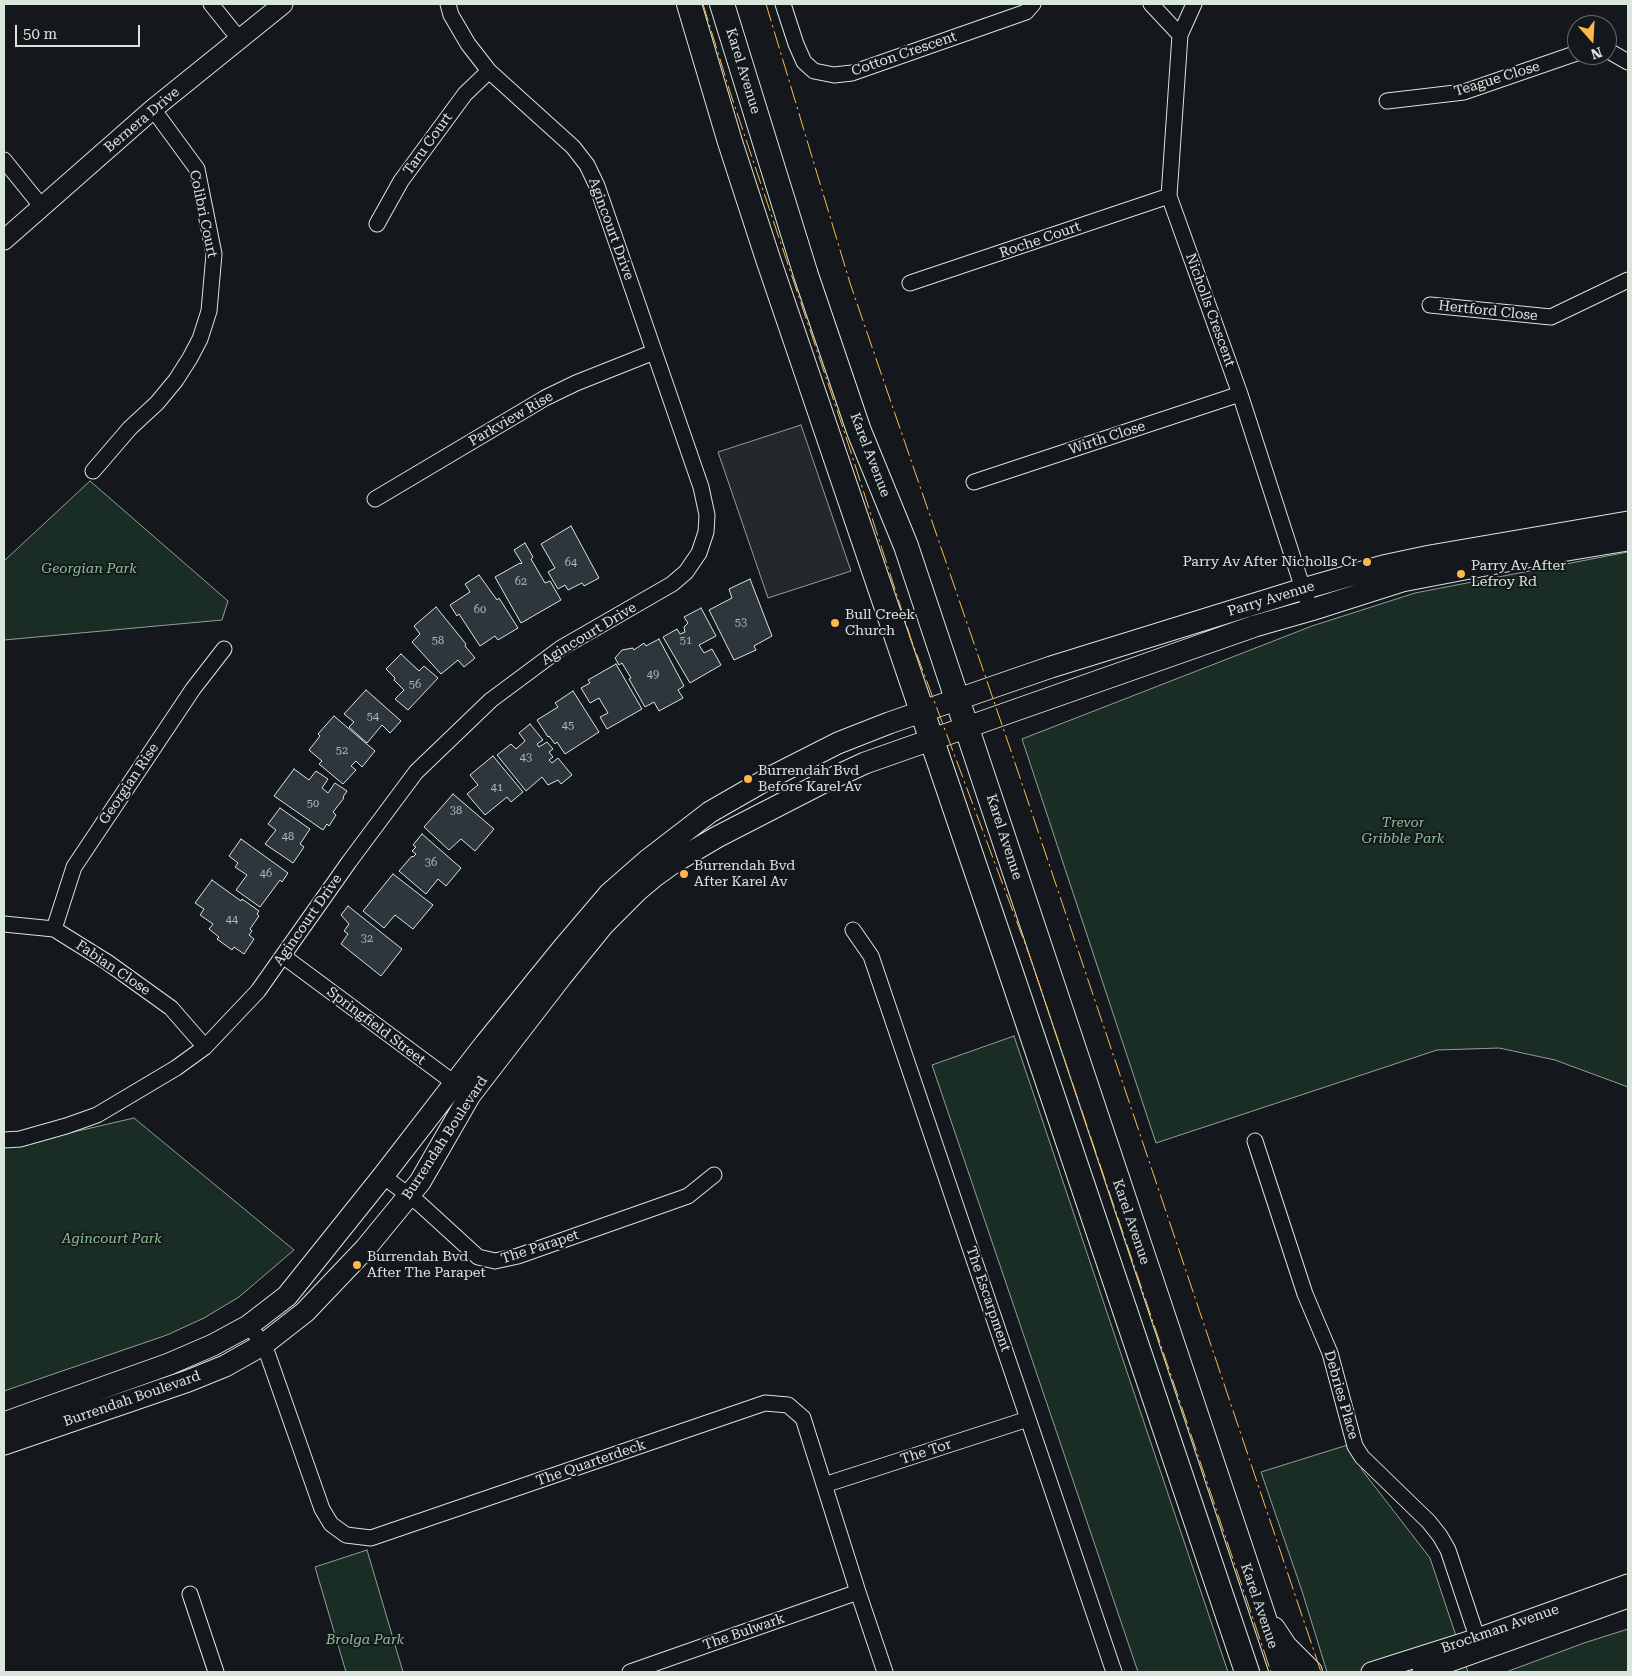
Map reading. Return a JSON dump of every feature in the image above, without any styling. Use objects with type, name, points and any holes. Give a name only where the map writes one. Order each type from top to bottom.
[{"type":"main road","points":[[689,4],[730,142],[765,250],[1248,1672]]},
{"type":"main road","name":"Karel Avenue","points":[[722,4],[815,302],[859,431],[906,546],[1076,1061],[1156,1293],[1282,1672]]},
{"type":"main road","name":"Parry Avenue","points":[[922,712],[1051,667],[1303,588],[1383,566],[1430,556],[1628,522]]},
{"type":"main road","name":"Parry Avenue","points":[[932,739],[1255,626],[1402,581],[1628,540]]},
{"type":"main road","name":"Burrendah Boulevard","points":[[4,1444],[188,1381],[225,1366],[264,1344],[305,1312],[365,1249],[420,1182],[462,1089],[574,934],[609,894],[628,876],[710,812],[838,743],[922,712]]},
{"type":"main road","name":"Burrendah Boulevard","points":[[4,1423],[169,1364],[213,1346],[248,1326],[287,1296],[383,1176],[561,977],[604,924],[637,891],[673,863],[710,841],[824,782],[865,763],[932,739]]},
{"type":"main road","points":[[1259,1606],[1285,1647],[1310,1672]]},
{"type":"street","points":[[211,4],[240,40]]},
{"type":"street","name":"Bernera Drive","points":[[4,240],[153,109],[283,4]]},
{"type":"street","name":"Agincourt Drive","points":[[4,1140],[29,1136],[97,1115],[176,1068],[205,1047],[258,991],[349,862],[423,765],[490,700],[561,648],[672,584],[686,572],[699,553],[706,532],[707,515],[703,496],[597,186],[587,165],[573,147],[489,71],[468,44],[451,15],[448,4]]},
{"type":"street","name":"Cotton Crescent","points":[[783,4],[804,62],[814,72],[834,76],[852,73],[1026,12],[1033,4]]},
{"type":"street","points":[[1151,4],[1180,35]]},
{"type":"street","name":"Nicholls Crescent","points":[[1194,4],[1180,35],[1169,196],[1240,394],[1311,610]]},
{"type":"street","name":"Teague Close","points":[[1387,101],[1464,92],[1567,56]]},
{"type":"street","points":[[1617,56],[1628,62]]},
{"type":"street","name":"Taru Court","points":[[377,224],[401,181],[465,94],[489,71]]},
{"type":"street","name":"Colibri Court","points":[[93,471],[130,428],[157,403],[176,380],[200,339],[209,311],[214,254],[197,169],[153,109]]},
{"type":"street","points":[[4,160],[42,206]]},
{"type":"street","name":"Roche Court","points":[[910,283],[1169,196]]},
{"type":"street","name":"Hertford Close","points":[[1430,305],[1551,317],[1628,280]]},
{"type":"street","name":"Parkview Rise","points":[[375,499],[576,382],[654,352]]},
{"type":"street","name":"Wirth Close","points":[[974,482],[1240,394]]},
{"type":"street","name":"Georgian Rise","points":[[54,929],[74,867],[193,689],[224,649]]},
{"type":"street","name":"Fabian Close","points":[[4,924],[54,929],[106,962],[171,1008],[205,1047]]},
{"type":"street","name":"The Escarpment","points":[[853,930],[871,956],[1114,1672]]},
{"type":"street","name":"Springfield Street","points":[[283,956],[462,1089]]},
{"type":"street","name":"Debries Place","points":[[1255,1141],[1305,1294],[1330,1353],[1355,1446],[1362,1457],[1429,1522],[1440,1536],[1448,1550],[1480,1644]]},
{"type":"street","name":"The Parapet","points":[[383,1176],[410,1195],[478,1256],[495,1261],[518,1256],[688,1196],[714,1175]]},
{"type":"street","name":"The Quarterdeck","points":[[248,1326],[264,1344],[322,1509],[331,1524],[346,1536],[371,1538],[765,1403],[788,1405],[803,1418],[885,1672]]},
{"type":"street","name":"The Tor","points":[[824,1485],[1028,1419]]},
{"type":"street","name":"Brockman Avenue","points":[[1422,1672],[1480,1644],[1628,1584]]},
{"type":"street","name":"The Bulwark","points":[[630,1672],[858,1592]]},
{"type":"street","points":[[190,1594],[216,1672]]},
{"type":"street","name":"Brockman Avenue","points":[[1371,1672],[1480,1644],[1628,1598]]},
{"type":"green space","name":"Georgian Park","points":[[90,481],[228,601],[222,620],[4,640],[4,561]]},
{"type":"green space","name":"Trevor Gribble Park","points":[[1628,552],[1628,1087],[1555,1060],[1499,1048],[1437,1050],[1156,1143],[1022,739],[1312,626],[1415,593]]},
{"type":"green space","points":[[1014,1036],[1228,1672],[1138,1672],[932,1065]]},
{"type":"green space","name":"Agincourt Park","points":[[134,1118],[294,1250],[239,1297],[204,1318],[167,1335],[4,1391],[4,1147]]},
{"type":"green space","points":[[1354,1443],[1362,1470],[1430,1558],[1468,1672],[1327,1672],[1302,1591],[1261,1472]]},
{"type":"green space","name":"Brolga Park","points":[[367,1550],[403,1672],[346,1672],[315,1567]]},
{"type":"green space","points":[[1628,1629],[1628,1672],[1506,1672],[1584,1643]]},
{"type":"shaded area","points":[[801,425],[851,571],[768,598],[718,452]]},
{"type":"building","points":[[571,526],[599,578],[584,586],[582,583],[568,590],[565,585],[558,589],[548,572],[555,568],[541,544]]},
{"type":"building","points":[[525,543],[533,557],[531,559],[545,583],[550,581],[561,600],[521,623],[495,577],[522,563],[514,550]]},
{"type":"building","points":[[479,575],[497,600],[499,598],[518,628],[498,640],[495,636],[480,646],[459,614],[457,616],[450,605],[470,592],[465,584]]},
{"type":"building","points":[[750,579],[772,636],[754,646],[756,650],[734,660],[709,610],[732,598],[729,589]]},
{"type":"building","points":[[436,607],[475,658],[464,667],[458,660],[441,674],[412,642],[420,634],[414,626]]},
{"type":"building","points":[[701,608],[716,636],[699,645],[704,653],[712,649],[721,665],[690,683],[663,637],[677,629],[680,634],[685,632],[684,627],[688,623],[684,617]]},
{"type":"building","points":[[659,639],[684,686],[678,690],[683,698],[659,711],[654,702],[645,707],[622,663],[619,665],[615,658],[622,650],[633,648],[634,650],[644,643],[646,646]]},
{"type":"building","points":[[401,654],[419,671],[424,666],[438,678],[408,710],[395,699],[404,690],[386,669]]},
{"type":"building","points":[[616,664],[642,709],[607,729],[600,717],[608,713],[599,698],[590,703],[581,688],[590,683],[588,680]]},
{"type":"building","points":[[366,690],[401,721],[390,733],[382,725],[367,743],[349,727],[354,722],[344,714]]},
{"type":"building","points":[[573,691],[599,732],[565,754],[557,742],[555,744],[548,737],[537,720],[558,707],[555,703]]},
{"type":"building","points":[[334,716],[375,751],[362,767],[356,761],[351,766],[356,770],[343,784],[319,764],[322,761],[309,750],[320,736],[318,734]]},
{"type":"building","points":[[530,724],[543,740],[537,744],[539,747],[547,742],[553,749],[549,752],[553,757],[549,760],[552,763],[558,758],[572,775],[561,784],[558,780],[548,785],[542,777],[526,791],[497,755],[511,744],[516,749],[525,741],[519,733]]},
{"type":"building","points":[[493,756],[523,792],[511,802],[507,797],[485,815],[467,794],[478,785],[470,775]]},
{"type":"building","points":[[294,769],[309,780],[316,771],[328,779],[322,788],[328,793],[335,783],[347,791],[333,812],[336,815],[329,826],[327,824],[323,830],[274,796]]},
{"type":"building","points":[[453,794],[494,829],[475,851],[461,839],[449,850],[424,827]]},
{"type":"building","points":[[280,808],[310,829],[300,844],[304,847],[293,863],[265,844],[276,830],[268,824]]},
{"type":"building","points":[[422,834],[461,868],[446,886],[438,879],[426,894],[399,871],[416,854],[412,851],[416,847],[413,845]]},
{"type":"building","points":[[241,839],[288,873],[282,882],[280,880],[260,907],[236,890],[247,875],[235,867],[238,863],[229,856]]},
{"type":"building","points":[[393,874],[433,905],[413,929],[395,915],[384,928],[363,911]]},
{"type":"building","points":[[212,880],[241,901],[242,899],[259,911],[257,914],[259,916],[250,929],[252,931],[249,935],[254,939],[244,954],[234,947],[232,950],[217,939],[219,937],[209,929],[213,924],[200,915],[204,909],[195,903]]},
{"type":"building","points":[[348,906],[402,949],[381,976],[341,944],[348,934],[344,931],[349,924],[341,915]]},
{"type":"power","points":[[703,4],[731,95],[846,437],[911,639],[1030,957],[1271,1672]]},
{"type":"power","points":[[766,4],[850,283],[1011,751],[1321,1672]]},
{"type":"place","name":"Parry Av After Nicholls Cr","points":[[1367,562]]},
{"type":"place","name":"Parry Av After Lefroy Rd","points":[[1461,574]]},
{"type":"place","name":"Bull Creek Church","points":[[835,623]]},
{"type":"place","name":"Burrendah Bvd Before Karel Av","points":[[748,779]]},
{"type":"place","name":"Burrendah Bvd After Karel Av","points":[[684,874]]},
{"type":"place","name":"Burrendah Bvd After The Parapet","points":[[357,1265]]}]
